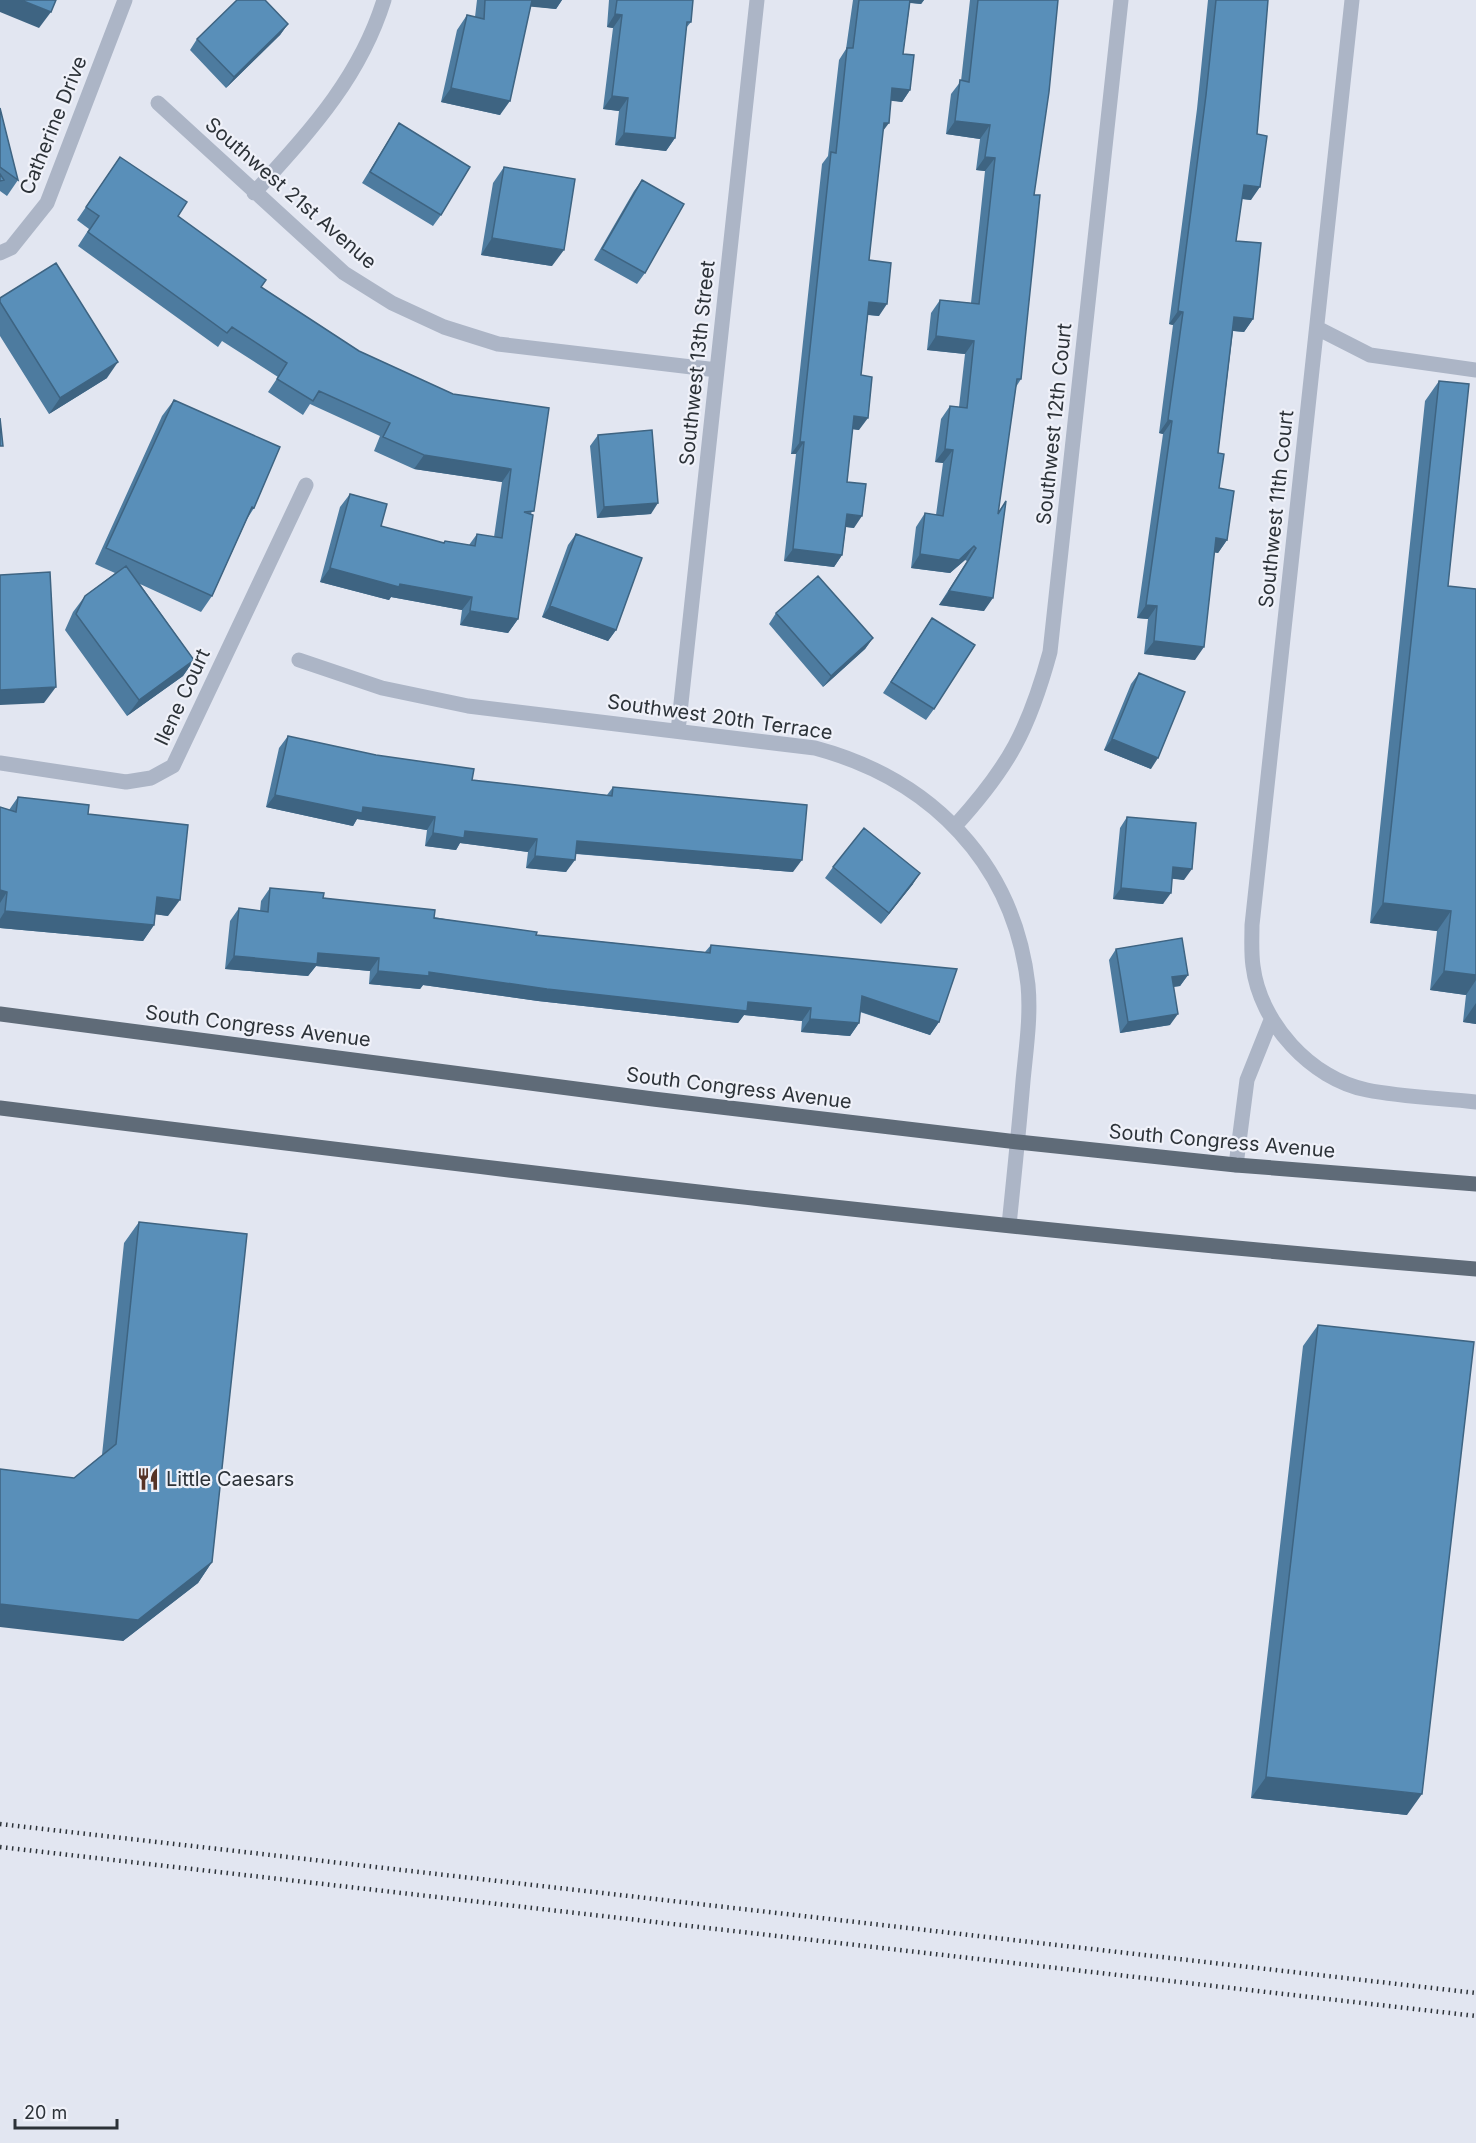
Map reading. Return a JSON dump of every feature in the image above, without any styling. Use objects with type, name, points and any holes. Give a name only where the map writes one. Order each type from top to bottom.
[{"type":"main road","name":"South Congress Avenue","points":[[0,1014],[653,1099],[1018,1142],[1236,1165],[1476,1184]]},
{"type":"main road","points":[[0,1108],[1217,1248],[1476,1269]]},
{"type":"street","name":"Catherine Drive","points":[[0,253],[11,248],[47,203],[125,0]]},
{"type":"street","points":[[254,193],[325,114],[355,69],[378,21],[384,0]]},
{"type":"street","name":"Southwest 13th Street","points":[[678,731],[757,0]]},
{"type":"street","name":"Southwest 12th Court","points":[[955,826],[989,789],[1016,747],[1037,700],[1050,652],[1121,0]]},
{"type":"street","name":"Southwest 11th Court","points":[[1271,1020],[1253,967],[1252,925],[1352,0]]},
{"type":"street","name":"Southwest 21st Avenue","points":[[158,103],[344,273],[392,303],[444,327],[498,344],[717,370]]},
{"type":"street","points":[[1317,328],[1370,355],[1476,370]]},
{"type":"street","name":"Ilene Court","points":[[0,763],[126,782],[151,778],[173,766],[306,485]]},
{"type":"street","name":"Southwest 20th Terrace","points":[[299,660],[382,688],[468,706],[815,748],[843,756],[903,784],[955,826],[992,876],[1006,902],[1023,957],[1029,1015],[1009,1225]]},
{"type":"street","points":[[1236,1165],[1247,1080],[1271,1020],[1303,1057],[1343,1082],[1366,1090],[1476,1102]]},
{"type":"building","points":[[21,0],[56,0],[51,12]]},
{"type":"building","points":[[237,0],[265,0],[288,24],[234,77],[197,39]]},
{"type":"building","points":[[485,0],[532,0],[510,101],[451,88],[467,15],[484,19]]},
{"type":"building","points":[[617,0],[693,0],[691,22],[687,22],[675,138],[624,133],[628,98],[612,96],[622,15],[615,14]]},
{"type":"building","points":[[859,0],[910,0],[903,54],[914,55],[910,90],[892,88],[889,123],[884,123],[869,260],[891,263],[887,304],[869,302],[861,375],[872,377],[868,418],[854,416],[847,482],[866,484],[862,516],[847,514],[842,555],[793,549],[804,442],[800,442],[831,152],[836,153],[847,48],[853,48]]},
{"type":"building","points":[[978,0],[1058,0],[1049,92],[1034,195],[1040,195],[1021,379],[1017,379],[998,514],[1006,501],[993,598],[949,591],[976,548],[974,546],[959,560],[920,554],[925,513],[943,516],[953,450],[945,449],[950,406],[967,408],[974,341],[936,336],[940,300],[979,304],[995,158],[985,157],[990,125],[955,121],[960,80],[969,82]]},
{"type":"building","points":[[1216,0],[1268,0],[1257,134],[1267,136],[1260,187],[1244,185],[1236,241],[1261,243],[1253,319],[1234,317],[1218,453],[1224,454],[1219,488],[1234,491],[1227,540],[1216,538],[1204,647],[1154,641],[1157,606],[1146,605],[1172,421],[1168,420],[1183,312],[1178,311]]},
{"type":"building","points":[[0,108],[18,180],[0,167]]},
{"type":"building","points":[[399,123],[470,167],[441,215],[370,172]]},
{"type":"building","points":[[120,157],[187,202],[178,216],[266,280],[261,287],[359,351],[453,394],[549,408],[534,511],[524,512],[533,515],[518,619],[470,611],[472,597],[400,584],[399,587],[330,568],[350,494],[387,504],[381,526],[444,543],[445,541],[475,546],[477,534],[502,538],[511,469],[424,455],[383,437],[390,423],[319,391],[313,401],[277,379],[287,363],[232,327],[227,333],[88,232],[99,216],[86,207]]},
{"type":"building","points":[[504,167],[575,179],[564,250],[492,238]]},
{"type":"building","points":[[642,180],[684,204],[645,273],[602,249]]},
{"type":"building","points":[[56,263],[118,362],[60,398],[0,302],[0,298]]},
{"type":"building","points":[[1439,381],[1469,384],[1448,586],[1476,589],[1476,975],[1444,971],[1451,911],[1383,903]]},
{"type":"building","points":[[174,400],[280,447],[212,596],[106,548]]},
{"type":"building","points":[[0,418],[3,446],[0,446]]},
{"type":"building","points":[[652,430],[658,503],[604,507],[598,435]]},
{"type":"building","points":[[576,534],[642,558],[616,630],[550,606]]},
{"type":"building","points":[[126,566],[194,660],[139,700],[76,614],[85,596]]},
{"type":"building","points":[[50,572],[56,687],[0,690],[0,575]]},
{"type":"building","points":[[818,576],[873,638],[831,676],[776,613]]},
{"type":"building","points":[[932,618],[975,645],[934,709],[891,682]]},
{"type":"building","points":[[1139,673],[1185,692],[1158,758],[1112,739]]},
{"type":"building","points":[[288,736],[376,755],[474,769],[472,780],[612,796],[613,787],[807,805],[802,860],[577,841],[575,860],[535,856],[537,839],[465,831],[464,838],[433,833],[435,817],[363,807],[362,813],[275,795]]},
{"type":"building","points":[[18,797],[89,805],[88,814],[188,825],[180,900],[157,897],[154,925],[5,911],[7,892],[0,890],[0,807],[16,812]]},
{"type":"building","points":[[1127,817],[1196,823],[1192,869],[1173,867],[1171,893],[1121,888]]},
{"type":"building","points":[[864,828],[920,873],[889,913],[833,867]]},
{"type":"building","points":[[270,888],[324,893],[323,898],[435,910],[434,918],[537,932],[536,935],[710,953],[711,945],[957,969],[939,1022],[862,996],[859,1023],[810,1019],[811,1008],[748,1002],[747,1011],[547,989],[429,972],[429,976],[378,971],[379,958],[318,953],[317,964],[234,956],[239,908],[268,912]]},
{"type":"building","points":[[1182,938],[1188,975],[1172,977],[1178,1014],[1128,1022],[1116,949]]},
{"type":"building","points":[[139,1222],[247,1234],[212,1562],[138,1620],[0,1604],[0,1469],[74,1478],[116,1444]]},
{"type":"building","points":[[1318,1325],[1474,1342],[1422,1794],[1266,1777]]},
{"type":"railway","points":[[0,1824],[1476,1993]]},
{"type":"railway","points":[[0,1847],[1476,2016]]},
{"type":"place","name":"Little Caesars","points":[[148,1479]]}]
